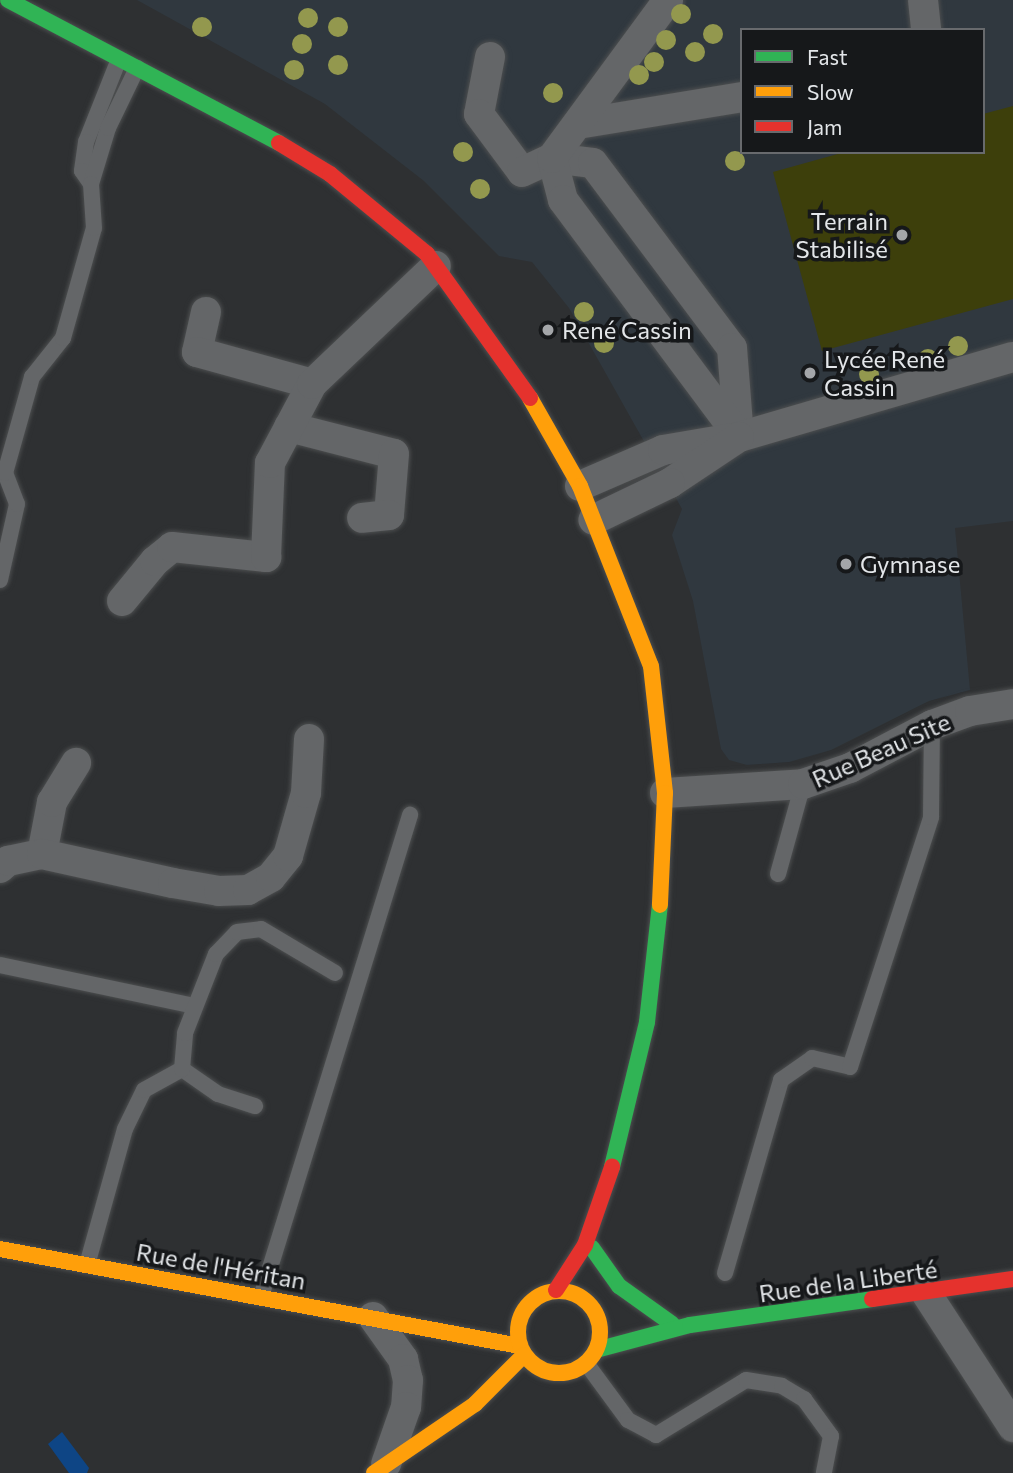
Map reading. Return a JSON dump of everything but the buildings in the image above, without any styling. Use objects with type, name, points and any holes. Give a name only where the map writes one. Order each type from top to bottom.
[{"type":"main road","points":[[8,0],[39,8],[119,59],[330,174],[436,266],[522,384],[580,486],[651,666],[665,793],[660,933],[647,1022],[592,1248],[592,1307],[600,1325],[596,1350],[586,1363],[537,1382]]},
{"type":"main road","points":[[562,1373],[534,1365],[522,1350],[522,1314],[536,1297],[556,1290],[585,1245],[605,1191]]},
{"type":"main road","points":[[592,1248],[619,1286],[672,1324]]},
{"type":"main road","name":"Rue de l'Héritan","points":[[0,1249],[433,1327],[522,1350]]},
{"type":"main road","name":"Rue de la Liberté","points":[[596,1350],[690,1325],[1013,1279]]},
{"type":"main road","points":[[556,1290],[592,1307]]},
{"type":"main road","name":"Rue de la Liberté","points":[[592,1307],[610,1322],[690,1325]]},
{"type":"main road","points":[[500,1318],[522,1314]]},
{"type":"main road","name":"Rue de l'Héritan","points":[[433,1327],[477,1322]]},
{"type":"main road","points":[[475,1404],[522,1350]]},
{"type":"main road","points":[[380,1468],[475,1404],[511,1391]]},
{"type":"street","points":[[490,57],[479,114],[522,172],[552,158],[668,0]]},
{"type":"street","points":[[923,0],[926,28]]},
{"type":"street","points":[[578,124],[740,97]]},
{"type":"street","points":[[552,158],[563,200],[739,437]]},
{"type":"street","points":[[552,158],[593,163],[732,348],[739,437]]},
{"type":"street","points":[[122,601],[155,561],[172,547],[266,558],[270,463],[312,384],[436,266]]},
{"type":"street","points":[[206,312],[197,352],[312,384]]},
{"type":"street","points":[[580,486],[663,450],[739,437],[1013,356]]},
{"type":"street","points":[[289,427],[394,454],[389,515],[362,518]]},
{"type":"street","points":[[593,520],[670,483],[739,437]]},
{"type":"street","name":"Rue Beau Site","points":[[665,793],[803,785],[850,768],[932,725],[970,711],[1013,704]]},
{"type":"street","points":[[0,868],[8,861],[42,854],[173,883],[219,891],[248,890],[271,877],[288,856],[306,793],[309,739]]},
{"type":"street","points":[[42,854],[52,802],[76,763]]},
{"type":"street","points":[[926,1293],[1013,1427]]},
{"type":"street","points":[[373,1317],[403,1359],[408,1380],[406,1407],[380,1468]]},
{"type":"lane","points":[[91,184],[82,171],[86,142],[119,59]]},
{"type":"lane","points":[[0,580],[18,504],[5,473],[32,377],[63,338],[94,228],[91,184],[108,128],[137,68]]},
{"type":"lane","points":[[725,1273],[781,1080],[812,1058],[850,1067],[931,817],[932,725]]},
{"type":"lane","points":[[778,874],[803,785]]},
{"type":"lane","points":[[261,1297],[410,815]]},
{"type":"lane","points":[[182,1069],[185,1033],[194,1006],[216,954],[237,932],[261,929],[335,974]]},
{"type":"lane","points":[[0,965],[194,1006]]},
{"type":"lane","points":[[182,1069],[218,1094],[255,1106]]},
{"type":"lane","points":[[87,1265],[125,1129],[144,1090],[182,1069]]},
{"type":"lane","points":[[586,1363],[628,1420],[656,1435],[746,1380],[782,1386],[804,1399],[831,1436],[824,1473]]},
{"type":"shaded area","name":"Lycée René Cassin","points":[[137,0],[1013,0],[1013,521],[955,528],[970,690],[929,701],[831,750],[789,762],[747,765],[729,760],[721,749],[693,601],[672,535],[682,509],[569,308],[532,262],[499,256],[424,181],[325,104]]},
{"type":"shaded area","name":"Terrain Stabilisé","points":[[1013,106],[1013,299],[822,351],[773,172],[838,154],[985,154],[985,113]]},
{"type":"water","points":[[62,1432],[89,1468],[87,1473],[69,1473],[48,1444]]},
{"type":"traffic: fast","points":[[8,0],[279,143]]},
{"type":"traffic: fast","points":[[612,1167],[647,1022],[660,905]]},
{"type":"traffic: fast","points":[[592,1248],[619,1286],[672,1324]]},
{"type":"traffic: fast","points":[[596,1350],[690,1325],[872,1299]]},
{"type":"traffic: slow","points":[[530,398],[580,486],[651,666],[665,793],[660,905]]},
{"type":"traffic: slow","points":[[0,1249],[520,1346]]},
{"type":"traffic: slow","points":[[551,1291],[567,1291],[582,1298],[593,1309],[600,1324],[600,1332],[597,1348],[588,1361],[567,1373],[551,1373],[536,1366],[525,1355],[518,1340],[518,1324],[525,1309],[536,1298],[551,1291]]},
{"type":"traffic: slow","points":[[374,1473],[475,1404],[524,1355]]},
{"type":"traffic: jam","points":[[279,143],[330,174],[427,254],[530,398]]},
{"type":"traffic: jam","points":[[556,1290],[585,1245],[612,1167]]},
{"type":"traffic: jam","points":[[872,1299],[1013,1279]]},
{"type":"place","name":"Terrain Stabilisé","points":[[902,235]]},
{"type":"place","name":"René Cassin","points":[[548,330]]},
{"type":"place","name":"Lycée René Cassin","points":[[810,373]]},
{"type":"place","name":"Gymnase","points":[[846,564]]}]
